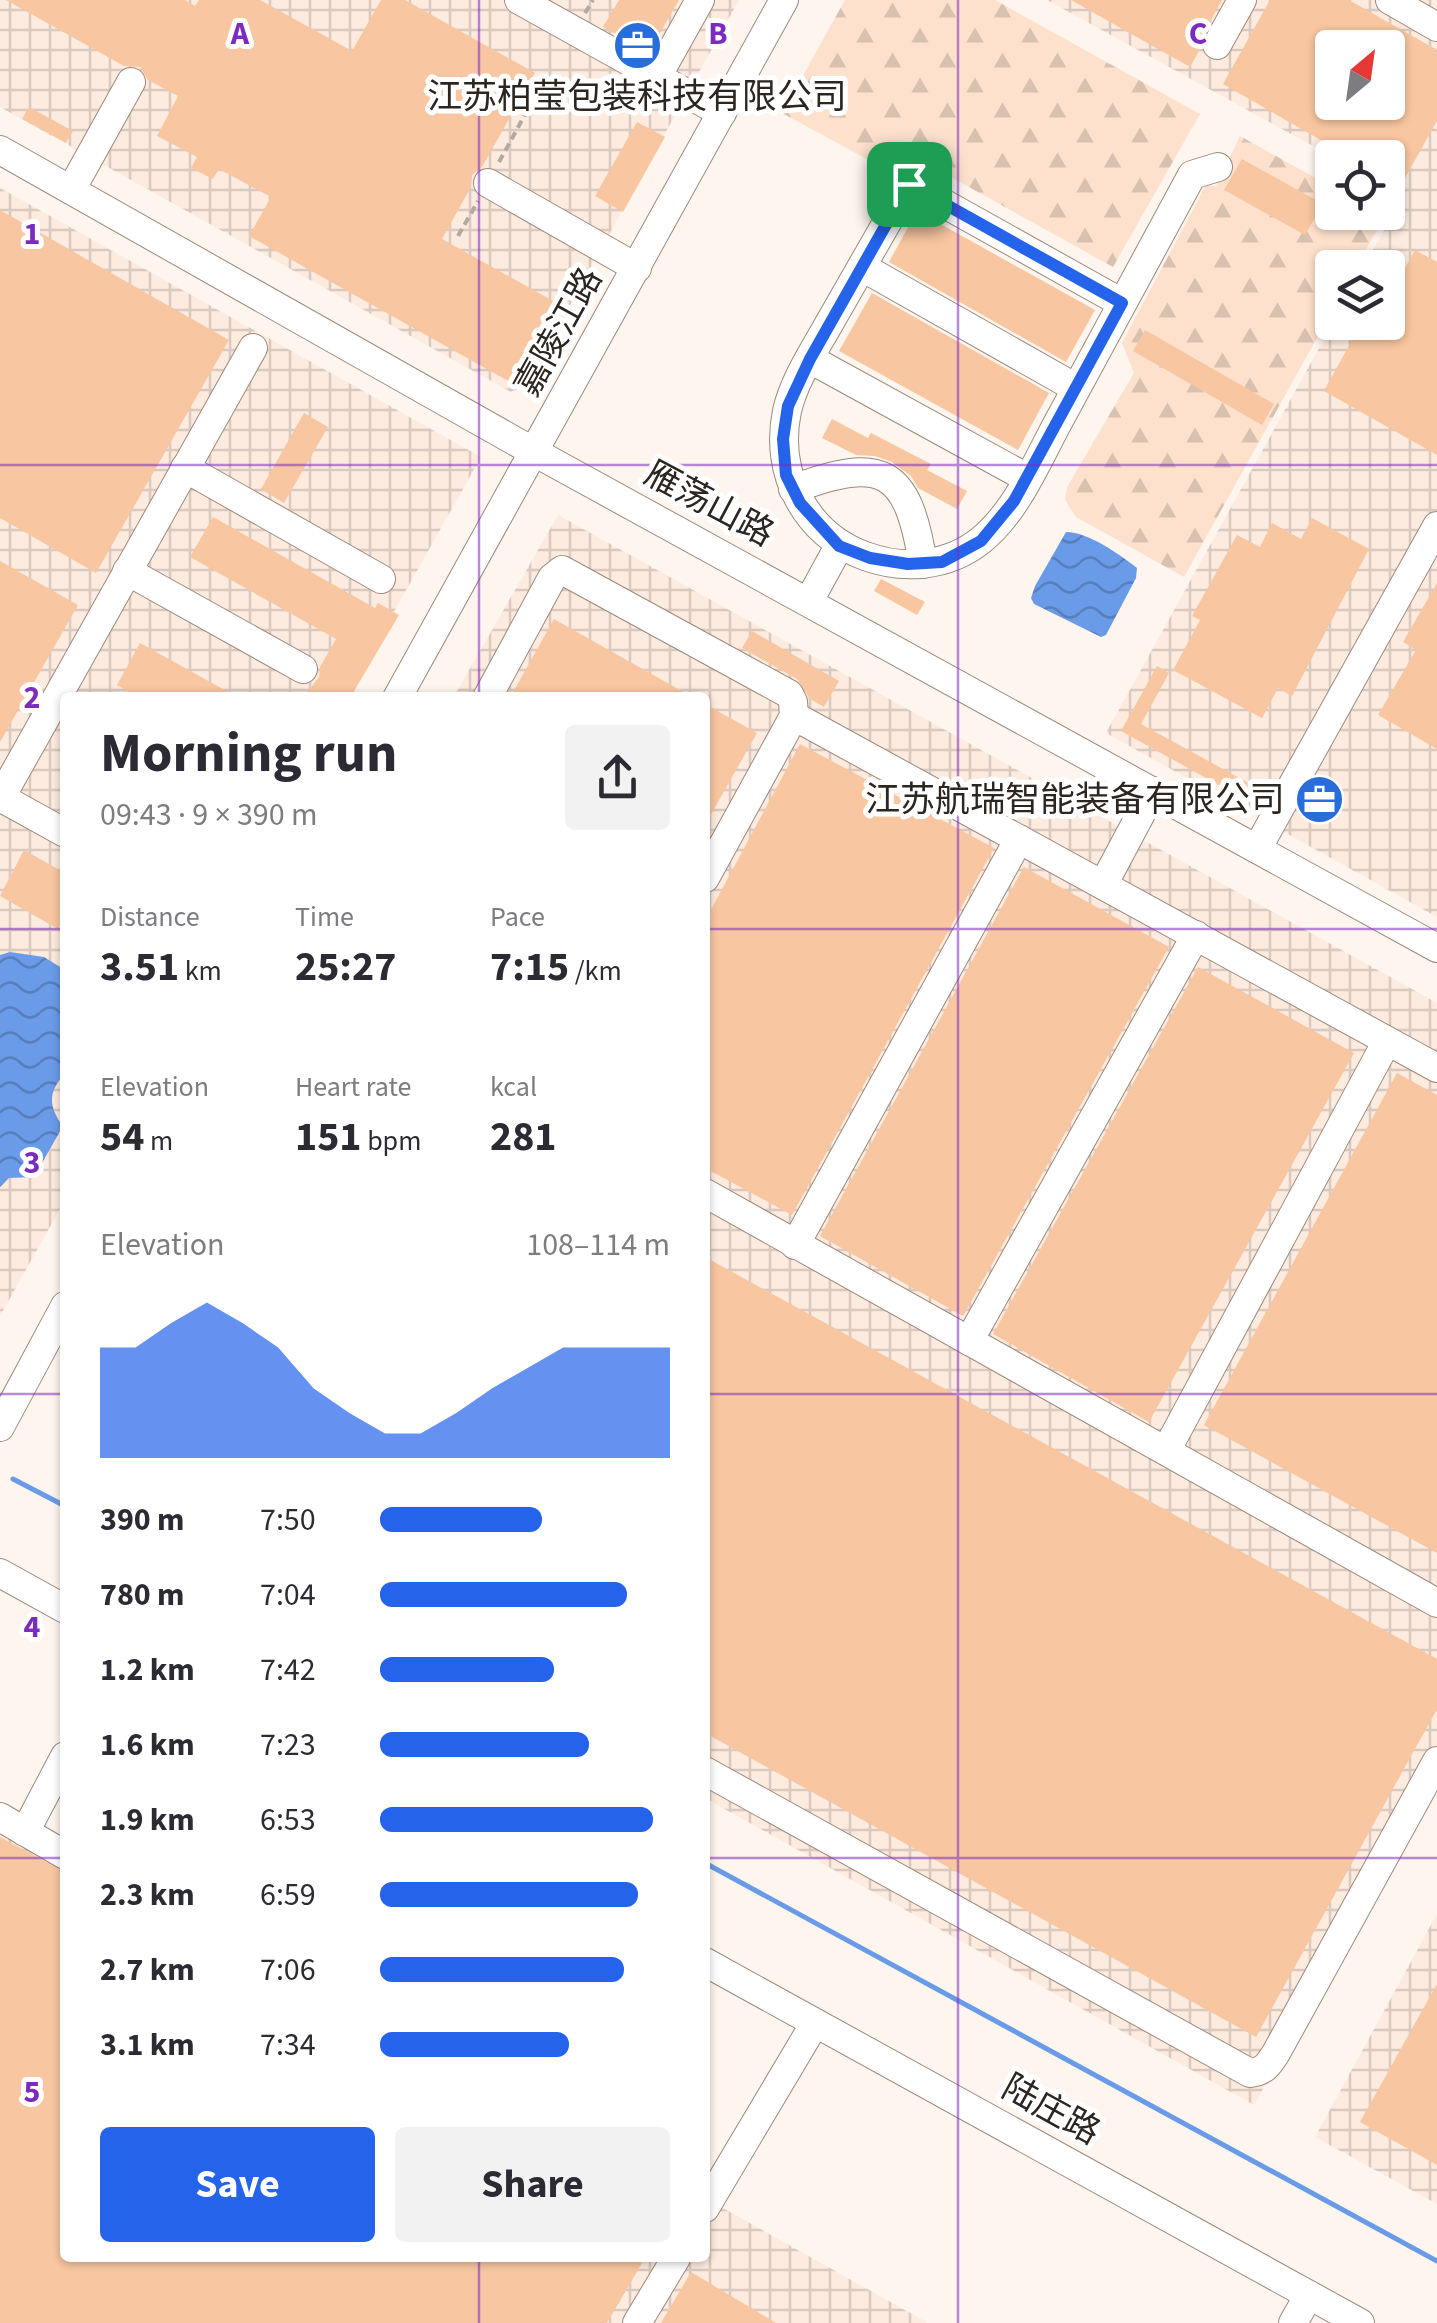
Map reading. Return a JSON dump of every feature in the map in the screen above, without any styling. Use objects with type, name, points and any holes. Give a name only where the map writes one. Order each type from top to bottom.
[{"type":"street","points":[[519,0],[722,113]]},
{"type":"street","points":[[657,77],[700,0]]},
{"type":"street","name":"嘉陵江路","points":[[401,692],[784,0]]},
{"type":"street","points":[[1218,45],[1242,0]]},
{"type":"street","points":[[1390,0],[1437,27]]},
{"type":"street","points":[[71,190],[131,82]]},
{"type":"street","name":"雁荡山路","points":[[0,150],[536,453],[1437,948]]},
{"type":"street","points":[[1122,303],[909,184],[810,359],[788,406],[783,439],[786,475],[794,490],[818,526],[839,546],[870,558],[908,564],[942,562],[981,541],[1014,501],[1192,175],[1218,166]]},
{"type":"street","points":[[488,183],[637,268]]},
{"type":"street","points":[[862,267],[1076,388]]},
{"type":"street","points":[[60,830],[0,797],[252,348]]},
{"type":"street","points":[[810,359],[1027,478]]},
{"type":"street","points":[[185,468],[381,579]]},
{"type":"street","points":[[794,490],[844,473],[865,471],[899,487],[912,509],[923,564]]},
{"type":"street","points":[[1257,849],[1437,526]]},
{"type":"street","points":[[809,601],[839,546]]},
{"type":"street","points":[[490,692],[552,578],[562,570],[789,694],[794,716],[710,869]]},
{"type":"street","points":[[128,571],[303,669]]},
{"type":"street","points":[[794,716],[1437,1068]]},
{"type":"street","points":[[1103,885],[1153,791]]},
{"type":"street","points":[[795,1245],[1019,839]]},
{"type":"street","points":[[970,1341],[1196,935]]},
{"type":"street","points":[[1166,1450],[1388,1041]]},
{"type":"street","points":[[710,1196],[1437,1603]]},
{"type":"street","points":[[0,1428],[60,1315]]},
{"type":"street","points":[[0,1573],[60,1606]]},
{"type":"street","points":[[710,1774],[1250,2073],[1258,2073],[1276,2053],[1437,1761]]},
{"type":"street","points":[[26,1832],[60,1766]]},
{"type":"street","points":[[0,1817],[60,1852]]},
{"type":"street","name":"陆庄路","points":[[710,1965],[1360,2323]]},
{"type":"street","points":[[710,2200],[815,2023]]},
{"type":"street","points":[[637,2323],[674,2262]]},
{"type":"street","points":[[1294,2323],[1309,2295]]},
{"type":"shaded area","points":[[0,0],[739,0],[525,386],[511,392],[0,107]]},
{"type":"shaded area","name":"江苏航瑞智能装备有限公司","points":[[1047,0],[1437,0],[1437,917],[1106,733],[1324,340],[1405,340],[1405,250],[1373,250],[1384,230],[1405,230],[1405,140],[1315,140],[1315,147]]},
{"type":"shaded area","points":[[0,188],[481,457],[349,692],[60,692],[60,1209],[0,1316]]},
{"type":"shaded area","points":[[558,515],[1437,1003],[1437,1774],[1254,2105],[710,1801],[710,692],[456,692]]},
{"type":"shaded area","points":[[0,1803],[60,1837],[60,2262],[710,2262],[710,2201],[928,2323],[0,2323]]},
{"type":"shaded area","points":[[1437,1914],[1437,2204],[1315,2137]]},
{"type":"green space","points":[[845,0],[995,0],[1200,114],[1113,267],[940,171],[917,165],[898,176],[782,113]]},
{"type":"green space","points":[[1240,136],[1315,178],[1315,230],[1377,230],[1366,250],[1315,250],[1316,340],[1184,577],[1076,517],[1065,500],[1067,487],[1134,373],[1122,343],[1206,185],[1216,186]]},
{"type":"water","points":[[1066,532],[1093,540],[1137,568],[1136,578],[1106,635],[1101,637],[1034,604],[1031,598]]},
{"type":"water","points":[[10,952],[44,957],[60,967],[60,1080],[52,1099],[60,1131],[34,1177],[9,1178],[0,1187],[0,955]]},
{"type":"building","points":[[6,0],[185,0],[195,6],[199,0],[260,0],[352,51],[381,0],[405,0],[535,73],[482,167],[472,175],[471,187],[442,239],[555,302],[510,382],[249,236],[271,197],[219,169],[213,179],[191,168],[197,157],[157,136],[178,96],[148,80],[140,67],[124,66]]},
{"type":"building","points":[[619,0],[679,0],[649,52],[603,27]]},
{"type":"building","points":[[1071,0],[1222,0],[1190,67]]},
{"type":"building","points":[[1270,0],[1349,0],[1402,30],[1315,30],[1315,120],[1405,120],[1405,32],[1437,50],[1437,121],[1405,178],[1405,140],[1321,140],[1223,84]]},
{"type":"building","points":[[29,107],[73,131],[66,143],[22,119]]},
{"type":"building","points":[[637,122],[665,137],[623,212],[595,196]]},
{"type":"building","points":[[1242,159],[1315,200],[1315,218],[1305,235],[1224,190]]},
{"type":"building","points":[[0,210],[229,340],[96,573],[0,518]]},
{"type":"building","points":[[917,211],[1095,310],[1066,362],[889,262]]},
{"type":"building","points":[[1415,250],[1437,262],[1437,455],[1324,391],[1352,340],[1405,340],[1405,268]]},
{"type":"building","points":[[872,293],[1049,393],[1018,450],[839,351]]},
{"type":"building","points":[[1145,330],[1274,404],[1262,425],[1133,351]]},
{"type":"building","points":[[304,413],[328,427],[284,503],[261,489]]},
{"type":"building","points":[[832,419],[868,438],[871,433],[931,464],[927,470],[967,491],[957,509],[918,488],[911,476],[892,462],[856,455],[822,438]]},
{"type":"building","points":[[213,517],[375,608],[378,603],[399,615],[354,692],[308,692],[336,639],[190,557]]},
{"type":"building","points":[[1312,518],[1369,549],[1292,696],[1278,688],[1262,718],[1173,670],[1200,620],[1192,616],[1237,535],[1260,547],[1272,523],[1301,539]]},
{"type":"building","points":[[0,561],[78,605],[0,742]]},
{"type":"building","points":[[881,579],[925,602],[917,615],[874,591]]},
{"type":"building","points":[[1437,583],[1437,749],[1378,715],[1416,650],[1403,642]]},
{"type":"building","points":[[554,619],[683,692],[513,692]]},
{"type":"building","points":[[752,631],[839,681],[824,707],[810,699],[797,679],[742,648]]},
{"type":"building","points":[[140,643],[228,692],[129,692],[117,685]]},
{"type":"building","points":[[1157,666],[1169,673],[1141,724],[1263,791],[1255,805],[1121,731]]},
{"type":"building","points":[[710,707],[757,733],[710,816]]},
{"type":"building","points":[[800,744],[994,848],[792,1215],[710,1171],[710,912]]},
{"type":"building","points":[[24,850],[60,870],[60,925],[58,929],[0,896]]},
{"type":"building","points":[[1024,867],[1169,947],[963,1316],[820,1236]]},
{"type":"building","points":[[1198,967],[1354,1053],[1149,1422],[993,1334]]},
{"type":"building","points":[[1397,1073],[1437,1095],[1437,1553],[1204,1425]]},
{"type":"building","points":[[710,1260],[1437,1659],[1437,1709],[1256,2037],[710,1736]]},
{"type":"building","points":[[0,1837],[60,1869],[60,2262],[643,2262],[607,2323],[0,2323]]},
{"type":"building","points":[[1437,1984],[1437,2165],[1360,2122]]},
{"type":"building","points":[[691,2272],[776,2323],[661,2323]]},
{"type":"waterway","points":[[13,1479],[60,1503]]},
{"type":"waterway","points":[[710,1866],[1437,2261]]},
{"type":"place","name":"江苏柏莹包装科技有限公司","points":[[637,45]]},
{"type":"place","name":"江苏航瑞智能装备有限公司","points":[[1320,800]]},
{"type":"route","points":[[909,184],[1122,303],[1014,501],[981,541],[942,562],[908,564],[870,558],[839,546],[818,526],[800,503],[786,475],[783,439],[788,406],[810,359],[909,184]]}]
